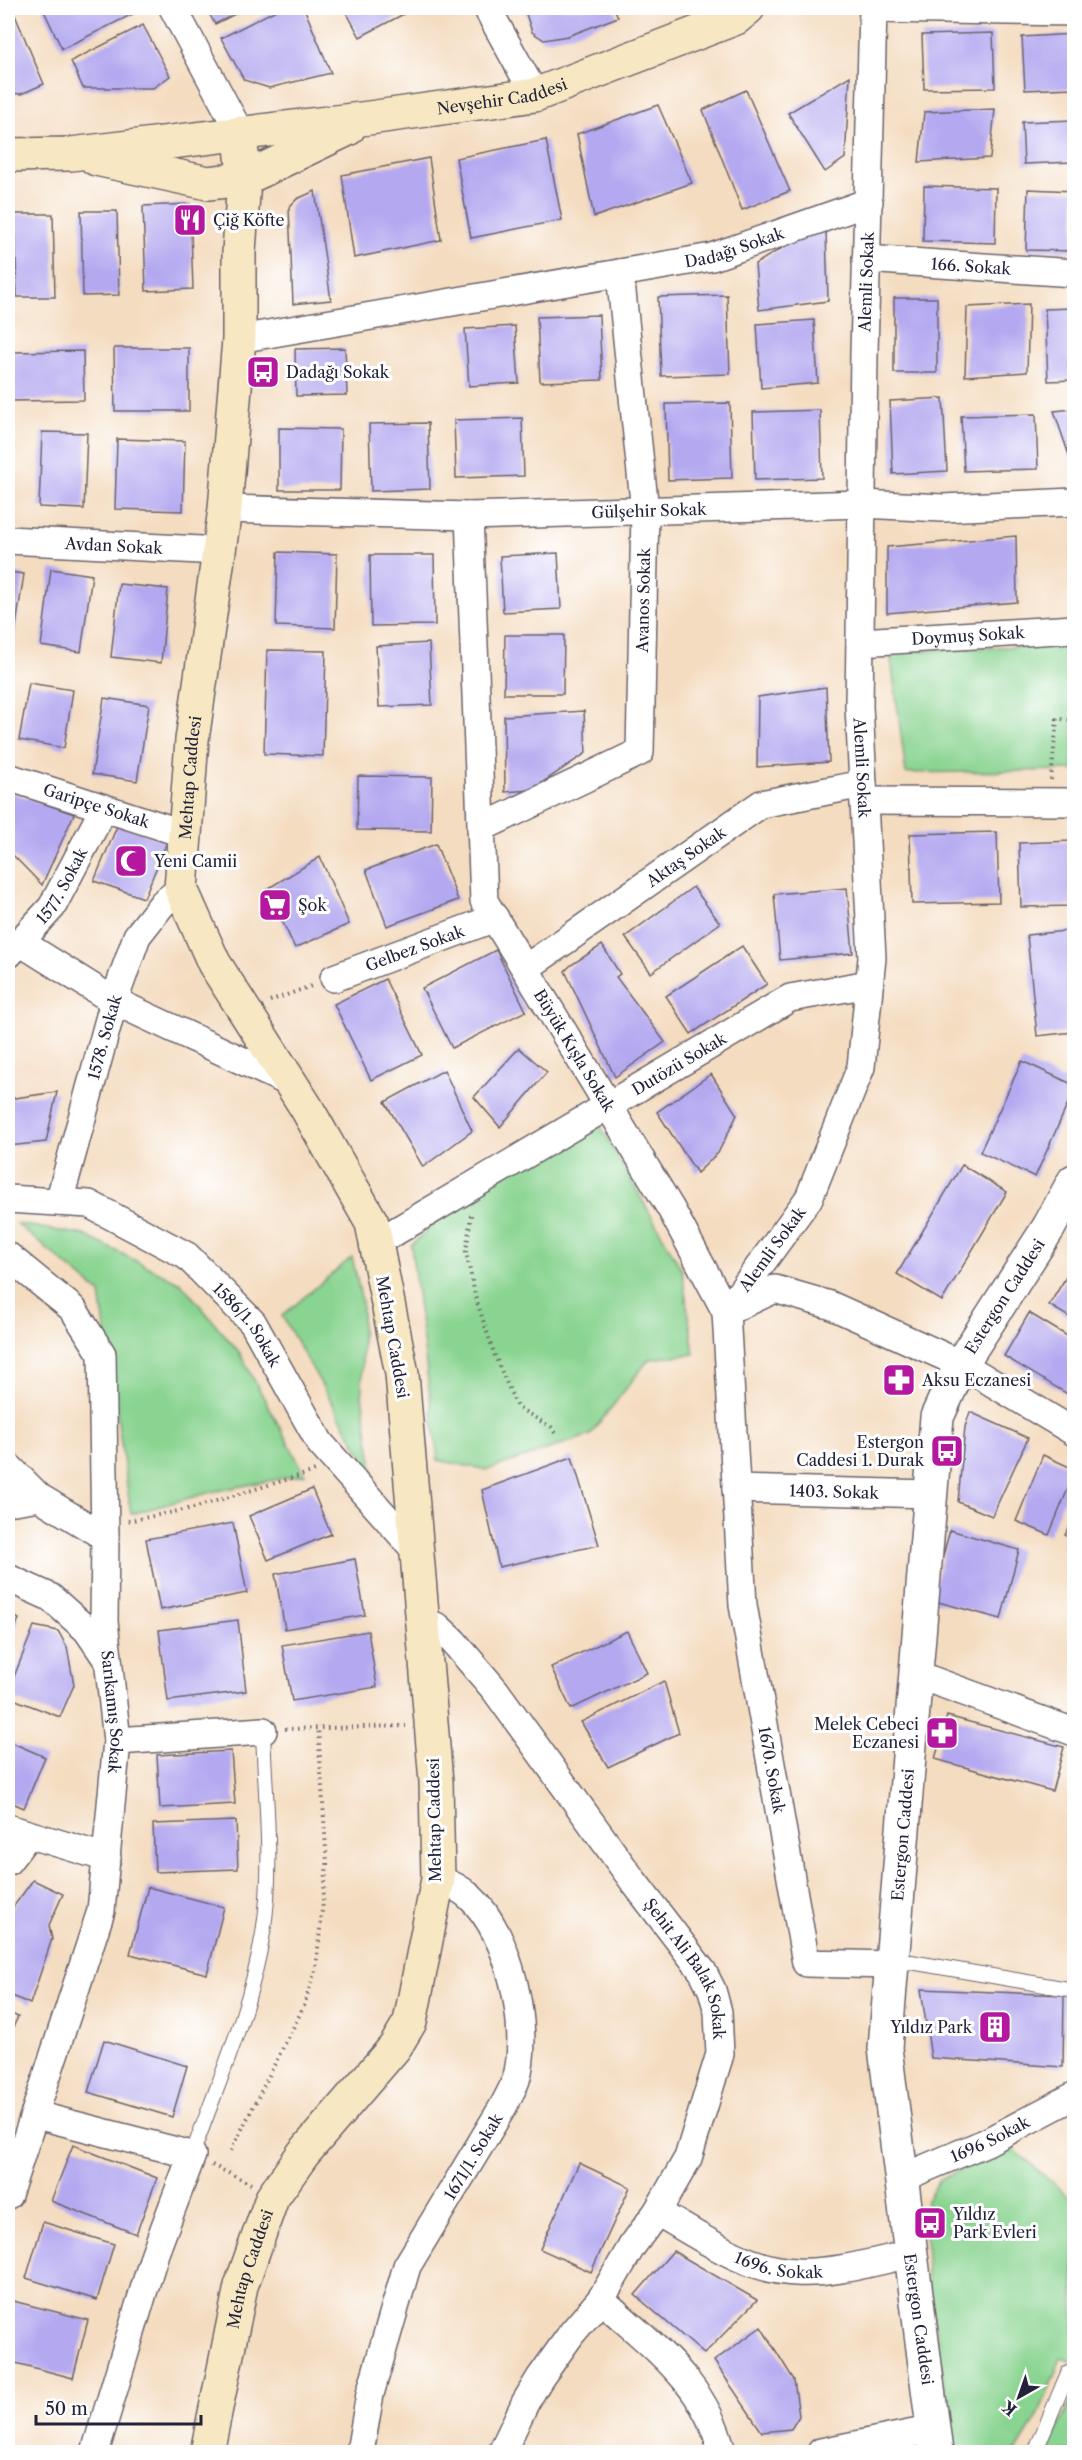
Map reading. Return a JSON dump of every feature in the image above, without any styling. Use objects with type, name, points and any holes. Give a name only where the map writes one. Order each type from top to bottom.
[{"type":"main road","name":"Nevşehir Caddesi","points":[[202,136],[369,118],[535,95],[736,18],[748,8]]},
{"type":"main road","points":[[71,154],[208,183],[244,179],[369,118]]},
{"type":"main road","name":"Mehtap Caddesi","points":[[207,2452],[241,2286],[272,2198],[303,2154],[395,2047],[410,2022],[438,1879],[436,1782],[402,1374],[372,1223],[290,1083],[214,963],[181,889],[192,741],[225,509],[239,339],[239,252],[244,179],[240,133]]},
{"type":"main road","points":[[8,156],[71,154],[202,136],[208,183],[239,252]]},
{"type":"street","points":[[173,8],[240,133]]},
{"type":"street","points":[[487,8],[535,95]]},
{"type":"street","points":[[873,8],[1074,12]]},
{"type":"street","name":"Alemli Sokak","points":[[726,1312],[809,1198],[861,1067],[872,958],[860,706],[860,642],[866,259],[873,8]]},
{"type":"street","name":"Dadağı Sokak","points":[[239,339],[712,258],[869,202]]},
{"type":"street","name":"166. Sokak","points":[[866,259],[1074,273]]},
{"type":"street","name":"Avanos Sokak","points":[[481,828],[640,752],[645,511],[620,273]]},
{"type":"street","name":"Gülşehir Sokak","points":[[225,509],[469,516],[862,504],[943,508],[1074,502]]},
{"type":"street","name":"Büyük Kışla Sokak","points":[[469,516],[484,901],[671,1209],[726,1312]]},
{"type":"street","name":"Avdan Sokak","points":[[8,540],[220,551]]},
{"type":"street","name":"Doymuş Sokak","points":[[860,642],[1074,629]]},
{"type":"street","name":"Garipçe Sokak","points":[[8,777],[185,834]]},
{"type":"street","name":"Aktaş Sokak","points":[[526,968],[761,804],[864,793],[1061,802]]},
{"type":"street","name":"1577. Sokak","points":[[14,949],[52,907],[104,808]]},
{"type":"street","name":"1578. Sokak","points":[[59,1202],[114,1001],[137,936],[163,903],[181,889]]},
{"type":"street","name":"Gelbez Sokak","points":[[334,978],[495,918]]},
{"type":"street","points":[[14,949],[114,1001],[290,1083]]},
{"type":"street","name":"Dutözü Sokak","points":[[376,1243],[790,998],[869,984]]},
{"type":"street","name":"Estergon Caddesi","points":[[935,2441],[885,2048],[938,1417],[961,1364],[1048,1227],[1074,1181]]},
{"type":"street","name":"1586/1. Sokak","points":[[8,1199],[89,1204],[187,1256],[253,1323],[320,1443],[416,1551]]},
{"type":"street","name":"Sarıkamış Sokak","points":[[8,1256],[73,1309],[102,1354],[104,1621],[117,1741],[101,1911],[8,2195]]},
{"type":"street","points":[[736,1489],[726,1312],[775,1289],[830,1305],[961,1364],[1074,1432]]},
{"type":"street","points":[[8,1466],[39,1497],[105,1532]]},
{"type":"street","name":"1403. Sokak","points":[[736,1489],[931,1494]]},
{"type":"street","name":"1670. Sokak","points":[[736,1489],[743,1605],[806,1963],[891,1965]]},
{"type":"street","points":[[8,1502],[39,1497]]},
{"type":"street","points":[[8,1578],[50,1597],[87,1630],[108,1662]]},
{"type":"street","name":"Şehit Ali Balak Sokak","points":[[421,1620],[438,1627],[453,1641],[495,1690],[634,1882],[703,1972],[712,1990],[718,2012],[720,2054],[688,2158],[657,2212],[632,2246],[600,2299],[540,2378],[525,2403],[502,2452]]},
{"type":"street","points":[[915,1674],[1074,1732]]},
{"type":"street","points":[[117,1741],[263,1731]]},
{"type":"street","points":[[8,1861],[18,1831],[107,1858]]},
{"type":"street","name":"1671/1. Sokak","points":[[360,2452],[370,2394],[407,2266],[504,2105],[516,2080],[520,2056],[520,2012],[514,1986],[492,1925],[470,1897],[455,1886],[438,1879]]},
{"type":"street","name":"1696 Sokak","points":[[902,2178],[987,2142],[1074,2096]]},
{"type":"street","points":[[36,2115],[192,2155],[155,2253],[94,2452]]},
{"type":"street","name":"1696. Sokak","points":[[657,2212],[732,2254],[775,2269],[795,2272],[831,2270],[910,2254]]},
{"type":"street","points":[[600,2299],[686,2377],[707,2410],[722,2452]]},
{"type":"street","points":[[821,2452],[935,2441]]},
{"type":"lane","points":[[192,2155],[251,1990],[264,1930],[268,1872],[263,1731]]},
{"type":"lane","points":[[891,1965],[911,1962],[1074,1990]]},
{"type":"lane","points":[[1035,2452],[1068,2373],[1074,2375]]},
{"type":"path","points":[[1061,802],[1057,719],[1074,720]]},
{"type":"path","points":[[245,1011],[334,978]]},
{"type":"path","points":[[472,1209],[466,1252],[477,1299],[495,1356],[518,1407],[551,1427],[557,1436]]},
{"type":"path","points":[[105,1532],[339,1464]]},
{"type":"path","points":[[263,1731],[318,1727],[431,1726]]},
{"type":"path","points":[[231,2151],[304,2006],[316,1967],[327,1864],[318,1727]]},
{"type":"path","points":[[192,2155],[246,2180],[272,2198]]},
{"type":"green space","points":[[1074,644],[1074,770],[906,773],[890,652]]},
{"type":"green space","points":[[598,1122],[682,1270],[694,1354],[649,1359],[590,1435],[487,1470],[438,1460],[411,1245],[475,1187]]},
{"type":"green space","points":[[17,1224],[84,1235],[181,1283],[239,1352],[305,1474],[211,1492],[131,1514],[100,1293]]},
{"type":"green space","points":[[352,1257],[362,1302],[362,1395],[374,1476],[282,1316]]},
{"type":"green space","points":[[1011,2147],[1074,2199],[1074,2362],[1061,2358],[1039,2414],[1016,2452],[956,2452],[927,2279],[926,2202],[939,2180]]},
{"type":"green space","points":[[1074,2394],[1074,2452],[1047,2452]]},
{"type":"building","points":[[8,8],[12,8],[44,84],[21,94],[8,93]]},
{"type":"building","points":[[135,8],[137,12],[62,49],[43,9]]},
{"type":"building","points":[[206,8],[247,8],[215,24]]},
{"type":"building","points":[[280,8],[304,8],[331,73],[269,88],[244,80],[221,38]]},
{"type":"building","points":[[344,8],[415,8],[360,37]]},
{"type":"building","points":[[524,8],[614,8],[618,17],[568,36],[544,40],[532,32]]},
{"type":"building","points":[[143,25],[170,76],[153,88],[83,88],[71,61]]},
{"type":"building","points":[[993,33],[995,88],[924,89],[922,35]]},
{"type":"building","points":[[1074,34],[1074,88],[1025,90],[1022,37]]},
{"type":"building","points":[[850,76],[845,158],[825,172],[788,113]]},
{"type":"building","points":[[746,90],[790,191],[742,210],[703,110]]},
{"type":"building","points":[[658,105],[692,183],[594,217],[577,134]]},
{"type":"building","points":[[995,109],[990,158],[919,162],[924,112]]},
{"type":"building","points":[[1074,120],[1074,162],[1024,164],[1022,122]]},
{"type":"building","points":[[546,140],[562,220],[471,238],[456,158]]},
{"type":"building","points":[[429,158],[441,240],[354,258],[342,175]]},
{"type":"building","points":[[924,186],[996,188],[995,243],[923,241]]},
{"type":"building","points":[[1028,189],[1074,191],[1074,251],[1026,250]]},
{"type":"building","points":[[315,191],[331,300],[293,304],[289,207],[297,199]]},
{"type":"building","points":[[190,204],[193,289],[146,291],[143,206]]},
{"type":"building","points":[[81,211],[117,211],[119,295],[83,296]]},
{"type":"building","points":[[15,214],[53,214],[55,297],[17,297]]},
{"type":"building","points":[[826,230],[828,301],[759,310],[755,264],[809,232]]},
{"type":"building","points":[[727,295],[730,374],[661,376],[658,297]]},
{"type":"building","points":[[894,298],[937,298],[937,373],[894,373]]},
{"type":"building","points":[[1029,304],[1027,372],[965,376],[967,307]]},
{"type":"building","points":[[1074,308],[1074,380],[1048,381],[1045,309]]},
{"type":"building","points":[[599,315],[602,380],[540,382],[537,317]]},
{"type":"building","points":[[814,320],[818,383],[761,388],[757,324]]},
{"type":"building","points":[[515,326],[519,383],[469,386],[465,329]]},
{"type":"building","points":[[114,348],[189,348],[189,411],[115,411]]},
{"type":"building","points":[[345,348],[347,395],[296,396],[295,349]]},
{"type":"building","points":[[83,351],[84,400],[11,401],[10,352]]},
{"type":"building","points":[[943,398],[947,471],[893,474],[890,401]]},
{"type":"building","points":[[730,403],[732,478],[668,480],[666,404]]},
{"type":"building","points":[[1074,409],[1074,470],[1054,411]]},
{"type":"building","points":[[820,410],[822,478],[755,480],[753,412]]},
{"type":"building","points":[[1036,414],[1038,469],[964,471],[961,416]]},
{"type":"building","points":[[522,418],[524,476],[456,478],[454,420]]},
{"type":"building","points":[[428,423],[430,489],[371,491],[369,424]]},
{"type":"building","points":[[279,428],[341,429],[340,490],[279,490]]},
{"type":"building","points":[[42,432],[87,433],[84,509],[39,507]]},
{"type":"building","points":[[117,439],[185,441],[183,511],[115,509]]},
{"type":"building","points":[[1016,536],[1017,602],[887,613],[887,547]]},
{"type":"building","points":[[278,552],[337,554],[335,628],[276,626]]},
{"type":"building","points":[[558,553],[561,609],[503,612],[500,556]]},
{"type":"building","points":[[370,555],[434,555],[435,625],[371,626]]},
{"type":"building","points":[[51,569],[92,575],[81,652],[41,646]]},
{"type":"building","points":[[8,572],[24,574],[13,645],[8,644]]},
{"type":"building","points":[[119,584],[168,589],[161,663],[111,657]]},
{"type":"building","points":[[505,635],[564,635],[563,694],[504,694]]},
{"type":"building","points":[[429,643],[432,705],[379,707],[376,646]]},
{"type":"building","points":[[267,650],[326,651],[323,756],[264,754]]},
{"type":"building","points":[[29,683],[73,690],[64,748],[19,740]]},
{"type":"building","points":[[826,687],[829,762],[757,767],[758,697]]},
{"type":"building","points":[[104,698],[149,705],[137,781],[92,774]]},
{"type":"building","points":[[584,711],[586,753],[531,790],[505,792],[504,716]]},
{"type":"building","points":[[358,776],[432,777],[431,831],[357,830]]},
{"type":"building","points":[[8,791],[74,814],[42,885],[8,850]]},
{"type":"building","name":"Yeni Camii","points":[[118,824],[167,842],[144,898],[94,881]]},
{"type":"building","points":[[997,832],[999,902],[912,904],[910,834]]},
{"type":"building","points":[[1074,841],[1074,906],[1021,907],[1019,843]]},
{"type":"building","points":[[436,844],[458,900],[387,926],[366,870]]},
{"type":"building","points":[[320,857],[349,924],[295,948],[267,889]]},
{"type":"building","points":[[693,887],[720,923],[651,973],[625,937]]},
{"type":"building","points":[[847,888],[853,953],[780,960],[774,894]]},
{"type":"building","points":[[1074,930],[1074,1032],[1037,1036],[1027,935]]},
{"type":"building","points":[[602,945],[620,974],[616,977],[665,1042],[615,1077],[565,971]]},
{"type":"building","points":[[742,946],[767,984],[691,1034],[666,996]]},
{"type":"building","points":[[496,950],[526,1011],[452,1048],[422,988]]},
{"type":"building","points":[[385,979],[422,1055],[371,1080],[334,1004]]},
{"type":"building","points":[[519,1048],[547,1072],[500,1127],[474,1097]]},
{"type":"building","points":[[1022,1061],[1074,1085],[1074,1090],[1035,1177],[980,1152]]},
{"type":"building","points":[[444,1070],[472,1131],[423,1167],[385,1102]]},
{"type":"building","points":[[711,1074],[737,1115],[718,1153],[697,1173],[657,1112]]},
{"type":"building","points":[[57,1092],[46,1142],[8,1146],[8,1099]]},
{"type":"building","points":[[962,1165],[1007,1192],[942,1301],[897,1274]]},
{"type":"building","points":[[1074,1264],[1074,1320],[1049,1305]]},
{"type":"building","points":[[1029,1313],[1074,1340],[1074,1398],[1004,1356]]},
{"type":"building","points":[[970,1412],[1028,1438],[992,1516],[958,1502],[965,1427]]},
{"type":"building","points":[[1043,1455],[1074,1469],[1049,1535],[1016,1521]]},
{"type":"building","points":[[572,1457],[599,1545],[499,1567],[482,1490]]},
{"type":"building","points":[[312,1489],[331,1534],[268,1560],[249,1516]]},
{"type":"building","points":[[1074,1519],[1074,1540],[1065,1535]]},
{"type":"building","points":[[233,1523],[247,1593],[160,1610],[146,1539]]},
{"type":"building","points":[[950,1530],[1019,1550],[1001,1619],[931,1600]]},
{"type":"building","points":[[355,1559],[365,1615],[285,1629],[275,1574]]},
{"type":"building","points":[[8,1613],[19,1619],[8,1643]]},
{"type":"building","points":[[238,1620],[246,1691],[168,1701],[159,1630]]},
{"type":"building","points":[[34,1626],[58,1631],[67,1647],[74,1685],[60,1717],[8,1697]]},
{"type":"building","points":[[368,1631],[377,1687],[292,1701],[282,1645]]},
{"type":"building","points":[[627,1631],[647,1673],[571,1709],[551,1667]]},
{"type":"building","points":[[664,1681],[679,1733],[608,1767],[581,1722]]},
{"type":"building","points":[[947,1716],[1064,1747],[1052,1791],[935,1759]]},
{"type":"building","points":[[8,1741],[45,1757],[24,1808],[8,1801]]},
{"type":"building","points":[[231,1751],[235,1804],[160,1808],[157,1755]]},
{"type":"building","points":[[236,1821],[238,1869],[155,1872],[153,1824]]},
{"type":"building","points":[[33,1880],[63,1894],[49,1925],[52,1939],[30,2004],[8,1994],[8,1914]]},
{"type":"building","points":[[148,1887],[224,1907],[207,1974],[130,1954]]},
{"type":"building","name":"Yıldız Park","points":[[921,1989],[1064,1995],[1063,2067],[931,2058]]},
{"type":"building","points":[[8,2012],[18,2017],[8,2037]]},
{"type":"building","points":[[104,2040],[187,2066],[172,2117],[88,2092]]},
{"type":"building","points":[[73,2145],[157,2178],[136,2234],[51,2201]]},
{"type":"building","points":[[579,2163],[630,2187],[591,2272],[540,2249]]},
{"type":"building","points":[[43,2222],[114,2244],[97,2300],[26,2278]]},
{"type":"building","points":[[673,2251],[757,2300],[704,2354],[635,2295]]},
{"type":"building","points":[[13,2301],[88,2320],[73,2378],[8,2361],[8,2323]]},
{"type":"building","points":[[761,2327],[794,2380],[799,2416],[791,2429],[762,2432],[714,2361]]},
{"type":"place","name":"Çiğ Köfte","points":[[190,220]]},
{"type":"place","name":"Dadağı Sokak","points":[[263,372]]},
{"type":"place","name":"Yeni Camii","points":[[131,861]]},
{"type":"place","name":"Şok","points":[[275,905]]},
{"type":"place","name":"Aksu Eczanesi","points":[[899,1380]]},
{"type":"place","name":"Estergon Caddesi 1. Durak","points":[[947,1451]]},
{"type":"place","name":"Melek Cebeci Eczanesi","points":[[942,1733]]},
{"type":"place","name":"Yıldız Park","points":[[995,2027]]},
{"type":"place","name":"Yıldız Park Evleri","points":[[930,2223]]}]
